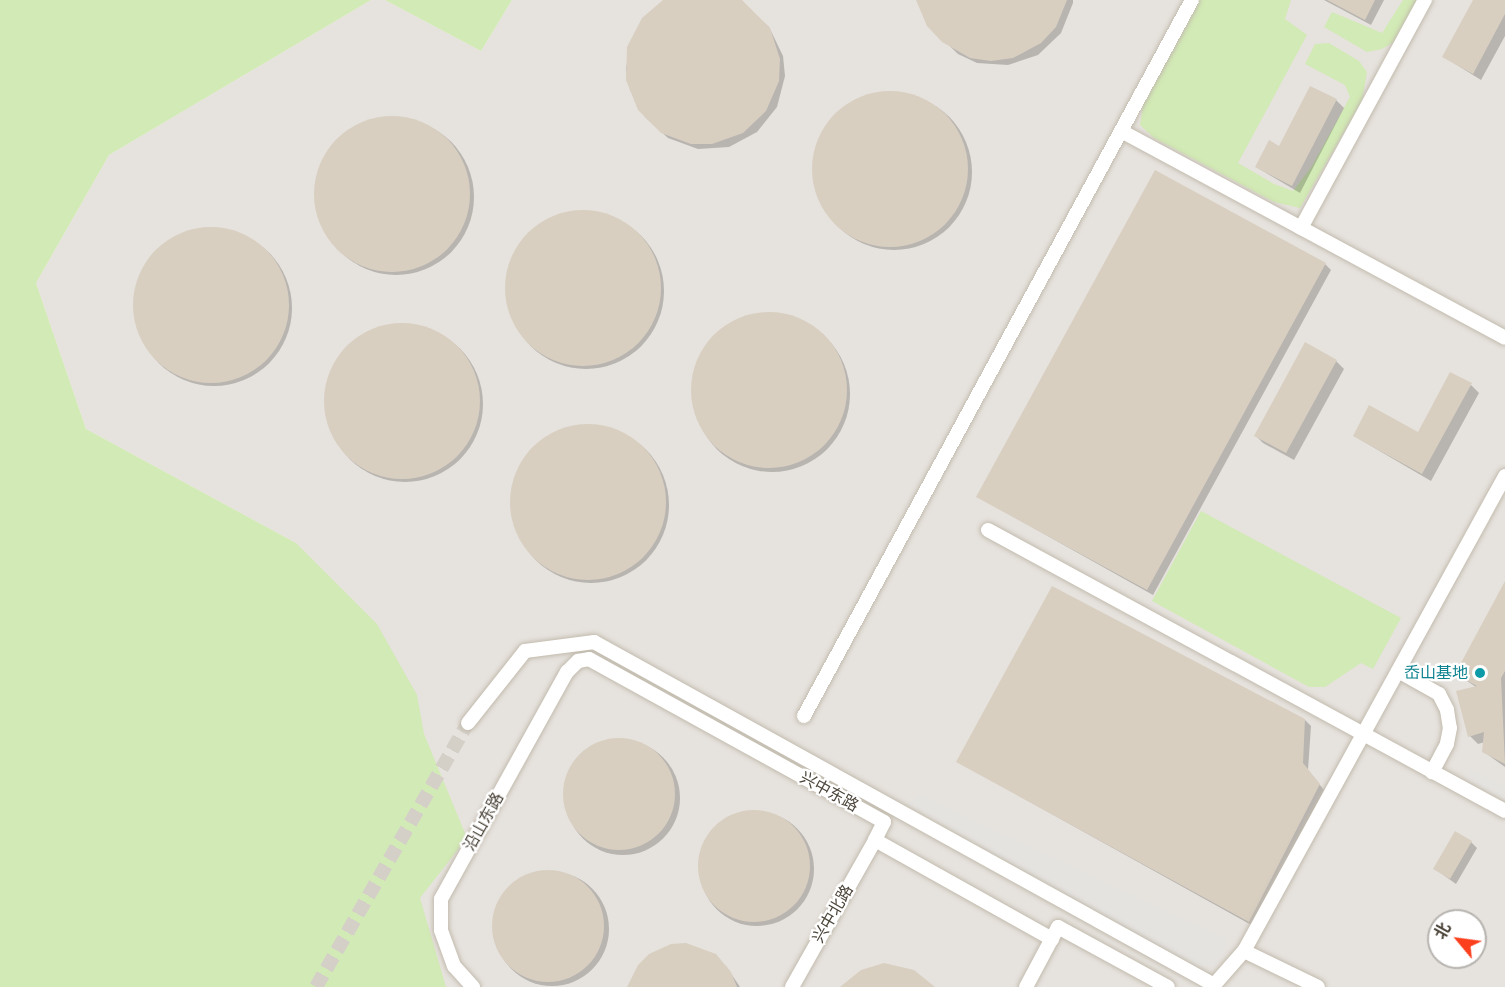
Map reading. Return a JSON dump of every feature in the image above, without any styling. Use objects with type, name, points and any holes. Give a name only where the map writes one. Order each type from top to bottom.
[{"type":"lane","points":[[804,716],[1192,0]]},
{"type":"lane","points":[[1301,228],[1425,0]]},
{"type":"lane","points":[[1121,131],[1505,338]]},
{"type":"lane","points":[[468,723],[525,651],[594,642],[1214,985],[1245,951],[1505,476]]},
{"type":"lane","points":[[988,530],[1505,811]]},
{"type":"lane","name":"兴中东路","points":[[578,662],[589,659],[884,822],[875,840]]},
{"type":"lane","name":"沿山东路","points":[[473,987],[454,966],[441,930],[441,899],[567,672],[578,662]]},
{"type":"lane","points":[[1398,670],[1439,694],[1447,710],[1450,728],[1447,744],[1432,772]]},
{"type":"lane","points":[[875,840],[1055,933],[1168,987]]},
{"type":"lane","name":"兴中北路","points":[[792,987],[875,840]]},
{"type":"lane","points":[[1026,987],[1055,933]]},
{"type":"lane","points":[[1245,951],[1318,987]]},
{"type":"shaded area","points":[[371,0],[385,0],[481,51],[512,0],[1505,0],[1505,987],[298,987],[296,543],[86,429],[36,283],[109,155]]},
{"type":"shaded area","points":[[1471,770],[1505,788],[1505,801],[1465,779]]},
{"type":"shaded area","points":[[920,795],[1226,939],[1225,953],[1215,967],[1192,965],[907,804]]},
{"type":"green space","points":[[0,0],[371,0],[109,155],[36,283],[86,429],[296,543],[377,624],[417,695],[424,734],[467,838],[420,898],[446,987],[0,987]]},
{"type":"green space","points":[[385,0],[512,0],[481,51]]},
{"type":"green space","points":[[1199,0],[1291,0],[1285,19],[1307,35],[1238,163],[1274,184],[1293,191],[1312,166],[1350,97],[1345,85],[1305,64],[1315,44],[1329,43],[1359,61],[1367,72],[1362,101],[1300,208],[1274,202],[1154,138],[1140,125],[1144,100]]},
{"type":"green space","points":[[1403,0],[1417,0],[1394,42],[1382,49],[1367,52],[1324,27],[1332,12],[1382,33]]},
{"type":"green space","points":[[1201,511],[1401,618],[1373,669],[1361,663],[1325,687],[1309,687],[1152,601]]},
{"type":"building","points":[[663,0],[742,0],[770,28],[780,59],[779,81],[766,111],[743,133],[712,144],[691,144],[661,133],[638,110],[626,80],[627,47],[642,18]]},
{"type":"building","points":[[916,0],[1067,0],[1056,27],[1041,43],[1013,58],[991,61],[970,58],[942,42],[927,26]]},
{"type":"building","points":[[1327,0],[1375,0],[1365,20]]},
{"type":"building","points":[[1473,0],[1505,0],[1505,14],[1473,74],[1442,57]]},
{"type":"building","points":[[1310,86],[1337,99],[1292,186],[1255,167],[1269,140],[1279,146]]},
{"type":"building","points":[[890,91],[920,97],[945,114],[962,139],[968,169],[962,199],[945,224],[920,241],[890,247],[860,241],[835,224],[818,199],[812,169],[818,139],[835,114],[860,97]]},
{"type":"building","points":[[392,116],[422,122],[447,139],[464,164],[470,194],[464,224],[447,249],[422,266],[392,272],[362,266],[337,249],[320,224],[314,194],[320,164],[337,139],[362,122]]},
{"type":"building","points":[[1155,170],[1326,263],[1147,590],[976,497]]},
{"type":"building","points":[[583,210],[613,216],[638,233],[655,258],[661,288],[655,318],[638,343],[613,360],[583,366],[553,360],[528,343],[511,318],[505,288],[511,258],[528,233],[553,216]]},
{"type":"building","points":[[211,227],[241,233],[266,250],[283,275],[289,305],[283,335],[266,360],[241,377],[211,383],[181,377],[156,360],[139,335],[133,305],[139,275],[156,250],[181,233]]},
{"type":"building","points":[[769,312],[799,318],[824,335],[841,360],[847,390],[841,420],[824,445],[799,462],[769,468],[739,462],[714,445],[697,420],[691,390],[697,360],[714,335],[739,318]]},
{"type":"building","points":[[402,323],[432,329],[457,346],[474,371],[480,401],[474,431],[457,456],[432,473],[402,479],[372,473],[347,456],[330,431],[324,401],[330,371],[347,346],[372,329]]},
{"type":"building","points":[[1305,342],[1337,360],[1286,453],[1254,436]]},
{"type":"building","points":[[1450,372],[1472,383],[1422,474],[1353,436],[1369,405],[1418,432]]},
{"type":"building","points":[[588,424],[618,430],[643,447],[660,472],[666,502],[660,532],[643,557],[618,574],[588,580],[558,574],[533,557],[516,532],[510,502],[516,472],[533,447],[558,430]]},
{"type":"building","name":"岙山基地","points":[[1505,581],[1505,671],[1501,678],[1505,764],[1482,752],[1484,732],[1468,737],[1456,691],[1477,686],[1455,674]]},
{"type":"building","points":[[1052,586],[1305,719],[1303,763],[1320,784],[1249,922],[956,762]]},
{"type":"building","points":[[619,738],[641,742],[659,754],[671,772],[675,794],[671,816],[659,834],[641,846],[619,850],[597,846],[579,834],[567,816],[563,794],[567,772],[579,754],[597,742]]},
{"type":"building","points":[[754,810],[776,814],[794,826],[806,844],[810,866],[806,888],[794,906],[776,918],[754,922],[732,918],[714,906],[702,888],[698,866],[702,844],[714,826],[732,814]]},
{"type":"building","points":[[1455,831],[1472,841],[1450,879],[1433,869]]},
{"type":"building","points":[[548,870],[570,874],[588,886],[600,904],[604,926],[600,948],[588,966],[570,978],[548,982],[526,978],[508,966],[496,948],[492,926],[496,904],[508,886],[526,874]]},
{"type":"building","points":[[686,943],[716,954],[731,972],[737,987],[627,987],[638,965],[649,954],[671,944]]},
{"type":"building","points":[[884,963],[914,970],[935,987],[840,987],[861,970]]},
{"type":"tunnel","points":[[316,987],[468,723]]},
{"type":"place","name":"岙山基地","points":[[1480,673]]}]
